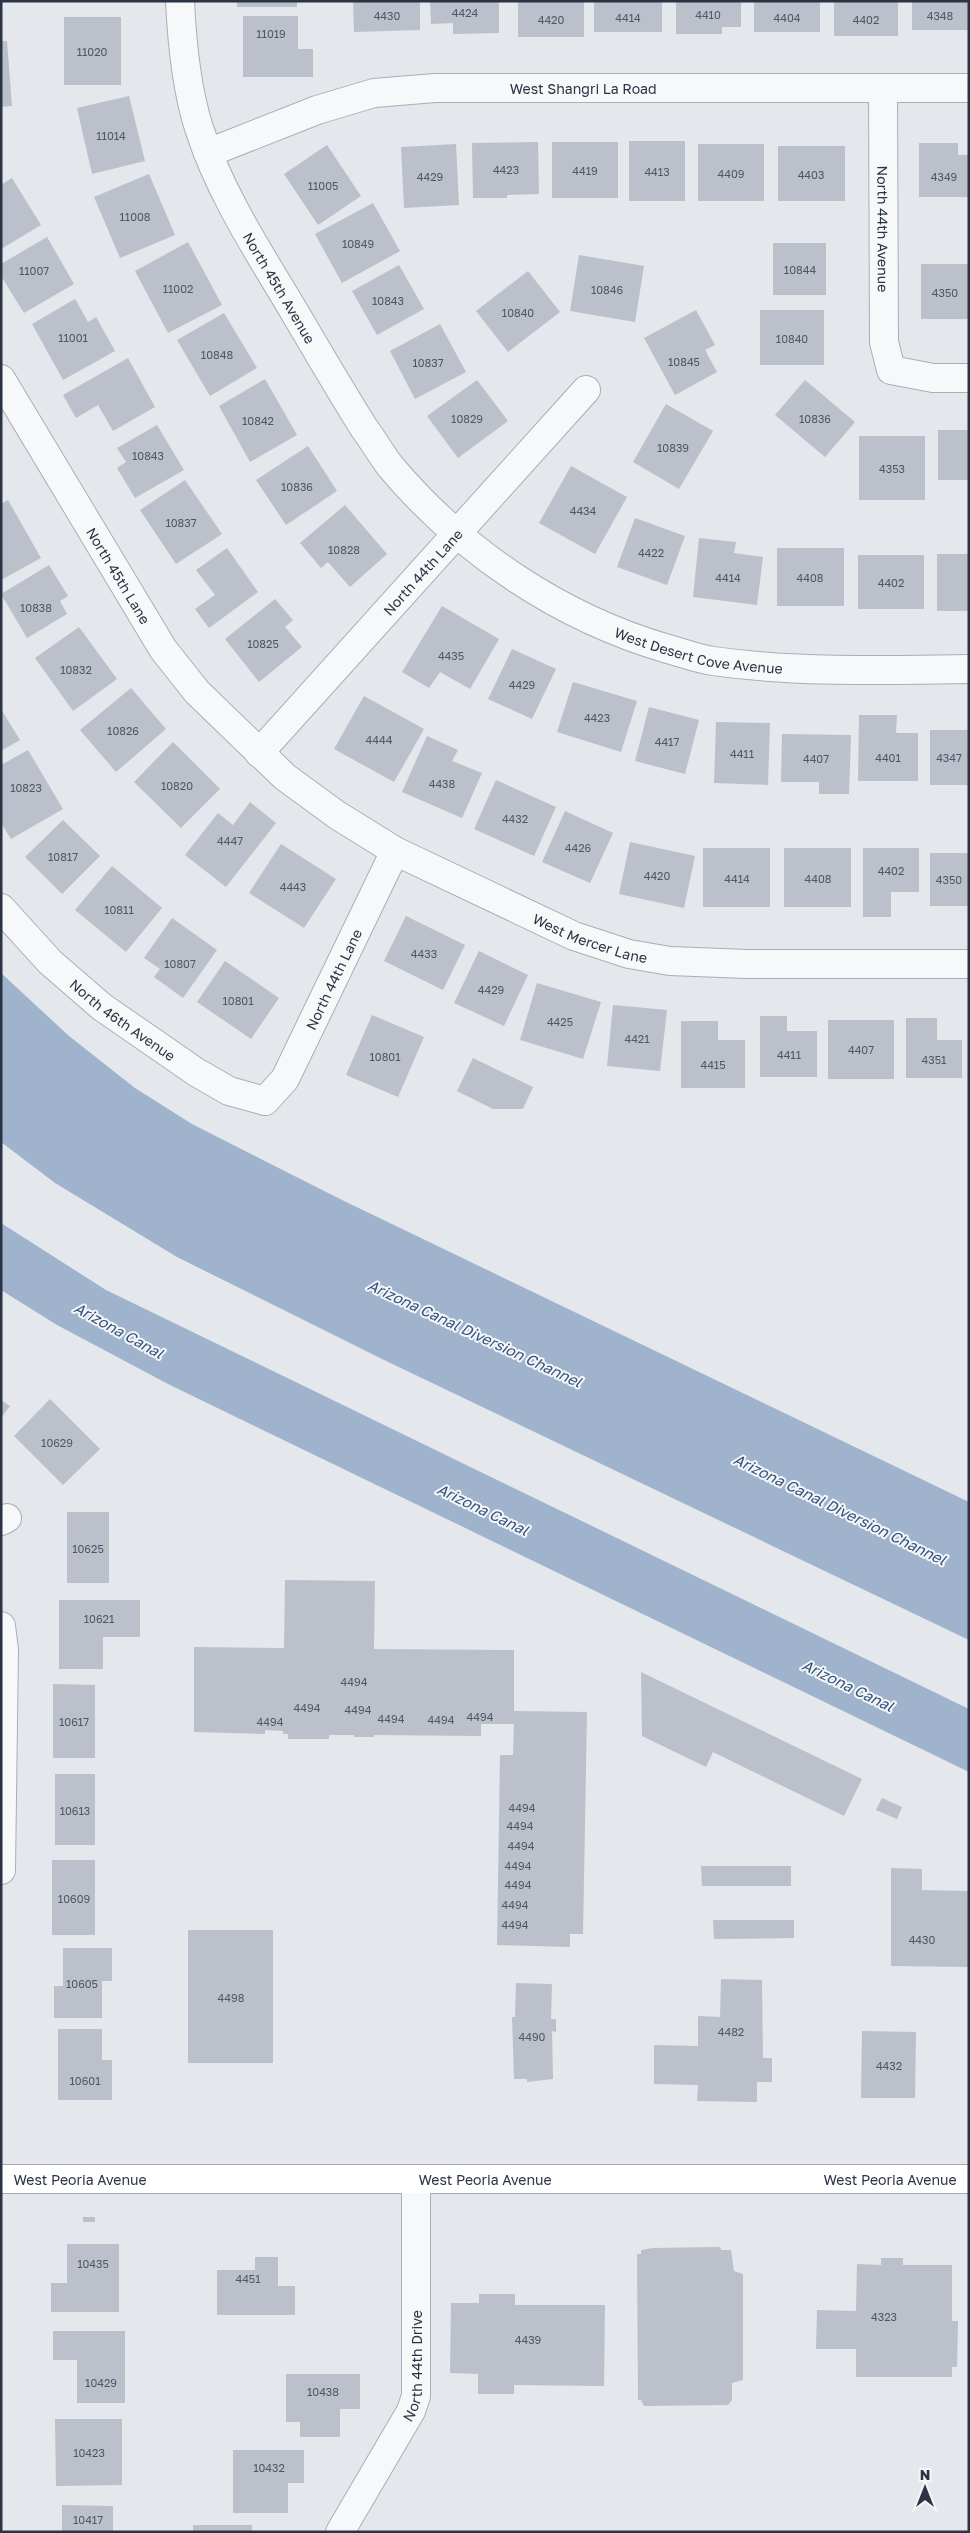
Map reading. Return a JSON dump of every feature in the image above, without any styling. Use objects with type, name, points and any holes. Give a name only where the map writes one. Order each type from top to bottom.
[{"type":"main road","name":"West Peoria Avenue","points":[[1,2179],[969,2178]]},
{"type":"street","name":"North 45th Avenue","points":[[180,1],[185,63],[198,125],[208,154],[239,218],[348,402],[389,465],[459,534]]},
{"type":"street","name":"West Shangri La Road","points":[[208,154],[317,110],[374,93],[435,88],[969,88]]},
{"type":"street","name":"North 44th Avenue","points":[[883,88],[884,342],[892,370],[933,378],[969,378]]},
{"type":"street","name":"North 45th Lane","points":[[1,379],[163,649],[197,692],[259,753]]},
{"type":"street","name":"North 44th Lane","points":[[259,753],[459,534],[586,390]]},
{"type":"street","name":"West Desert Cove Avenue","points":[[459,534],[503,569],[556,604],[639,640],[709,661],[771,668],[817,670],[969,669]]},
{"type":"street","name":"West Mercer Lane","points":[[259,753],[285,777],[337,815],[395,851],[574,936],[629,954],[670,961],[747,964],[969,964]]},
{"type":"street","name":"North 44th Lane","points":[[265,1101],[285,1080],[395,851]]},
{"type":"street","name":"North 46th Avenue","points":[[1,908],[50,962],[102,1007],[196,1072],[230,1091],[265,1101]]},
{"type":"street","points":[[1,1626],[4,1650],[1,1870]]},
{"type":"street","name":"North 44th Drive","points":[[340,2532],[411,2411],[416,2396],[416,2180]]},
{"type":"water","name":"Arizona Canal Diversion Channel","points":[[1,973],[69,1036],[135,1088],[192,1124],[340,1199],[969,1502],[969,1640],[382,1359],[177,1257],[55,1183],[1,1142]]},
{"type":"water","name":"Arizona Canal","points":[[1,1223],[106,1290],[969,1709],[969,1772],[168,1384],[57,1325],[1,1290]]},
{"type":"building","points":[[237,1],[297,1],[297,7],[237,7]]},
{"type":"building","points":[[353,1],[420,1],[420,30],[354,32]]},
{"type":"building","points":[[430,1],[499,1],[499,33],[453,34],[453,23],[431,24]]},
{"type":"building","points":[[518,1],[584,1],[584,37],[518,37]]},
{"type":"building","points":[[594,1],[662,1],[662,32],[594,32]]},
{"type":"building","points":[[676,1],[741,1],[741,27],[722,27],[722,34],[676,34]]},
{"type":"building","points":[[754,1],[820,1],[820,32],[754,32]]},
{"type":"building","points":[[834,1],[898,1],[898,36],[834,36]]},
{"type":"building","points":[[912,1],[969,1],[969,30],[912,30]]},
{"type":"building","points":[[243,16],[298,16],[298,49],[313,49],[313,77],[243,77]]},
{"type":"building","points":[[64,17],[121,17],[121,85],[64,85]]},
{"type":"building","points":[[1,41],[7,41],[12,106],[1,107]]},
{"type":"building","points":[[129,96],[145,161],[92,174],[77,108]]},
{"type":"building","points":[[629,141],[685,141],[685,201],[629,201]]},
{"type":"building","points":[[538,142],[539,194],[507,195],[507,198],[473,198],[472,143]]},
{"type":"building","points":[[552,142],[618,142],[618,198],[552,198]]},
{"type":"building","points":[[919,143],[958,143],[958,155],[969,155],[969,197],[919,197]]},
{"type":"building","points":[[456,144],[459,205],[404,208],[401,147]]},
{"type":"building","points":[[698,144],[764,144],[764,201],[698,201]]},
{"type":"building","points":[[327,145],[361,196],[318,225],[284,174]]},
{"type":"building","points":[[778,146],[845,146],[845,201],[778,201]]},
{"type":"building","points":[[149,174],[175,235],[120,258],[94,197]]},
{"type":"building","points":[[12,178],[41,225],[1,249],[1,185]]},
{"type":"building","points":[[373,203],[400,251],[342,283],[315,234]]},
{"type":"building","points":[[47,237],[74,284],[24,313],[1,276],[1,264]]},
{"type":"building","points":[[188,242],[222,305],[168,333],[135,271]]},
{"type":"building","points":[[773,243],[826,243],[826,295],[773,295]]},
{"type":"building","points":[[579,255],[644,266],[635,322],[570,311]]},
{"type":"building","points":[[921,264],[969,264],[969,319],[921,319]]},
{"type":"building","points":[[399,265],[424,309],[377,335],[352,291]]},
{"type":"building","points":[[528,271],[560,312],[508,352],[476,311]]},
{"type":"building","points":[[75,299],[88,322],[96,317],[115,351],[63,380],[32,324]]},
{"type":"building","points":[[696,310],[715,345],[705,350],[717,372],[675,395],[644,338]]},
{"type":"building","points":[[760,310],[824,310],[824,365],[760,365]]},
{"type":"building","points":[[224,313],[257,368],[210,396],[177,340]]},
{"type":"building","points":[[440,324],[466,372],[415,399],[390,351]]},
{"type":"building","points":[[128,358],[155,407],[113,431],[98,405],[76,418],[63,395]]},
{"type":"building","points":[[265,379],[297,435],[250,462],[219,406]]},
{"type":"building","points":[[477,380],[508,421],[458,458],[427,416]]},
{"type":"building","points":[[805,380],[855,422],[825,457],[775,415]]},
{"type":"building","points":[[666,404],[713,431],[679,489],[633,462]]},
{"type":"building","points":[[157,425],[184,470],[135,498],[117,468],[126,462],[117,448]]},
{"type":"building","points":[[938,430],[969,430],[969,480],[938,480]]},
{"type":"building","points":[[859,436],[925,436],[925,500],[859,500]]},
{"type":"building","points":[[308,446],[337,491],[286,525],[256,480]]},
{"type":"building","points":[[571,466],[627,497],[595,554],[539,523]]},
{"type":"building","points":[[185,480],[222,534],[176,564],[140,510]]},
{"type":"building","points":[[8,500],[41,558],[1,580],[1,504]]},
{"type":"building","points":[[345,505],[387,554],[350,587],[328,562],[321,568],[300,543]]},
{"type":"building","points":[[635,518],[685,536],[667,585],[617,567]]},
{"type":"building","points":[[699,538],[736,542],[734,553],[763,557],[757,605],[693,597]]},
{"type":"building","points":[[227,548],[258,592],[209,628],[195,609],[215,595],[196,570]]},
{"type":"building","points":[[777,548],[844,548],[844,606],[777,606]]},
{"type":"building","points":[[937,554],[969,554],[969,611],[937,611]]},
{"type":"building","points":[[858,555],[924,555],[924,609],[858,609]]},
{"type":"building","points":[[49,565],[68,596],[60,601],[67,614],[27,638],[1,594]]},
{"type":"building","points":[[275,599],[293,620],[285,627],[302,647],[259,682],[225,639]]},
{"type":"building","points":[[442,606],[499,639],[470,689],[440,672],[429,688],[402,672]]},
{"type":"building","points":[[79,627],[117,679],[73,711],[35,658]]},
{"type":"building","points":[[512,649],[556,669],[532,719],[488,699]]},
{"type":"building","points":[[573,682],[637,701],[621,752],[557,732]]},
{"type":"building","points":[[131,688],[166,729],[116,772],[80,730]]},
{"type":"building","points":[[364,696],[424,729],[394,782],[334,749]]},
{"type":"building","points":[[649,707],[699,720],[685,774],[635,761]]},
{"type":"building","points":[[1,709],[20,740],[1,751]]},
{"type":"building","points":[[859,715],[897,715],[896,733],[918,733],[918,781],[858,781]]},
{"type":"building","points":[[716,722],[770,723],[768,785],[714,783]]},
{"type":"building","points":[[930,730],[969,730],[969,785],[930,785]]},
{"type":"building","points":[[782,734],[851,735],[849,794],[819,794],[819,782],[781,782]]},
{"type":"building","points":[[427,736],[458,750],[452,761],[482,773],[462,818],[402,792]]},
{"type":"building","points":[[173,742],[220,789],[181,828],[134,782]]},
{"type":"building","points":[[28,750],[63,809],[11,839],[1,823],[1,765]]},
{"type":"building","points":[[496,780],[556,807],[534,856],[474,829]]},
{"type":"building","points":[[250,802],[276,823],[226,887],[185,855],[218,813],[233,825]]},
{"type":"building","points":[[565,811],[613,833],[590,883],[542,862]]},
{"type":"building","points":[[63,820],[100,856],[62,894],[25,857]]},
{"type":"building","points":[[630,842],[695,856],[684,908],[619,894]]},
{"type":"building","points":[[281,844],[336,879],[304,928],[249,893]]},
{"type":"building","points":[[703,848],[770,848],[770,907],[703,907]]},
{"type":"building","points":[[784,848],[851,848],[851,907],[784,907]]},
{"type":"building","points":[[863,848],[919,848],[919,892],[891,892],[891,917],[863,917]]},
{"type":"building","points":[[930,853],[969,853],[969,906],[930,906]]},
{"type":"building","points":[[112,866],[162,908],[126,952],[75,910]]},
{"type":"building","points":[[406,916],[465,945],[443,990],[384,961]]},
{"type":"building","points":[[172,918],[217,950],[183,998],[154,977],[160,969],[144,958]]},
{"type":"building","points":[[479,951],[528,975],[504,1026],[454,1003]]},
{"type":"building","points":[[225,961],[279,998],[251,1039],[197,1002]]},
{"type":"building","points":[[537,983],[601,1002],[583,1059],[520,1040]]},
{"type":"building","points":[[613,1005],[667,1010],[660,1071],[607,1066]]},
{"type":"building","points":[[372,1015],[424,1037],[398,1097],[346,1075]]},
{"type":"building","points":[[760,1016],[787,1016],[787,1031],[817,1031],[817,1077],[760,1077]]},
{"type":"building","points":[[906,1018],[937,1018],[937,1040],[962,1040],[962,1078],[906,1078]]},
{"type":"building","points":[[828,1020],[894,1020],[894,1079],[828,1079]]},
{"type":"building","points":[[681,1021],[718,1021],[718,1040],[745,1040],[745,1088],[681,1088]]},
{"type":"building","points":[[473,1058],[533,1087],[523,1109],[493,1109],[457,1091]]},
{"type":"building","points":[[50,1399],[100,1449],[63,1485],[14,1436]]},
{"type":"building","points":[[1,1400],[10,1406],[1,1418]]},
{"type":"building","points":[[67,1512],[109,1512],[109,1583],[67,1583]]},
{"type":"building","points":[[285,1580],[375,1581],[374,1649],[514,1650],[514,1711],[587,1712],[583,1934],[570,1934],[570,1947],[497,1945],[500,1755],[513,1755],[514,1724],[481,1724],[481,1736],[374,1735],[374,1737],[354,1737],[354,1735],[329,1735],[329,1739],[288,1739],[288,1734],[283,1734],[283,1731],[265,1730],[265,1734],[194,1732],[194,1647],[284,1648]]},
{"type":"building","points":[[59,1600],[140,1600],[140,1637],[103,1637],[103,1669],[59,1669]]},
{"type":"building","points":[[641,1672],[862,1779],[844,1816],[713,1752],[706,1767],[642,1736]]},
{"type":"building","points":[[53,1684],[95,1685],[95,1758],[53,1758]]},
{"type":"building","points":[[55,1774],[95,1774],[95,1845],[55,1845]]},
{"type":"building","points":[[882,1798],[902,1807],[897,1819],[876,1810]]},
{"type":"building","points":[[52,1860],[95,1860],[95,1935],[52,1935]]},
{"type":"building","points":[[701,1866],[791,1866],[791,1886],[702,1886]]},
{"type":"building","points":[[891,1868],[922,1869],[922,1890],[969,1891],[969,1967],[891,1966]]},
{"type":"building","points":[[713,1920],[794,1920],[794,1938],[714,1939]]},
{"type":"building","points":[[188,1930],[273,1930],[273,2063],[188,2063]]},
{"type":"building","points":[[63,1948],[112,1948],[112,1981],[102,1981],[102,2018],[54,2018],[54,1986],[63,1986]]},
{"type":"building","points":[[721,1979],[762,1980],[763,2058],[772,2058],[772,2082],[757,2082],[757,2102],[697,2101],[698,2085],[654,2084],[654,2045],[698,2046],[698,2016],[720,2017]]},
{"type":"building","points":[[516,1983],[552,1984],[551,2019],[556,2019],[556,2032],[552,2031],[553,2079],[527,2082],[527,2079],[514,2079],[512,2017],[515,2017]]},
{"type":"building","points":[[58,2029],[102,2029],[102,2060],[112,2060],[112,2100],[58,2100]]},
{"type":"building","points":[[862,2031],[916,2032],[915,2098],[861,2098]]},
{"type":"building","points":[[83,2217],[95,2217],[95,2222],[83,2222]]},
{"type":"building","points":[[67,2244],[119,2244],[119,2312],[51,2312],[51,2283],[67,2283]]},
{"type":"building","points":[[719,2247],[722,2250],[731,2250],[734,2271],[743,2274],[743,2380],[732,2383],[732,2400],[728,2405],[644,2406],[641,2400],[638,2400],[637,2254],[641,2254],[641,2250],[653,2248]]},
{"type":"building","points":[[255,2257],[278,2257],[278,2286],[295,2286],[295,2315],[217,2315],[217,2270],[255,2270]]},
{"type":"building","points":[[881,2258],[903,2258],[903,2265],[952,2265],[952,2321],[958,2321],[957,2367],[952,2367],[952,2377],[856,2377],[856,2349],[816,2349],[817,2310],[856,2311],[857,2264],[881,2265]]},
{"type":"building","points":[[479,2294],[515,2294],[515,2305],[605,2305],[604,2386],[514,2385],[514,2394],[478,2394],[478,2374],[450,2373],[451,2303],[479,2303]]},
{"type":"building","points":[[53,2331],[125,2331],[125,2403],[77,2403],[77,2360],[53,2360]]},
{"type":"building","points":[[286,2374],[360,2374],[360,2409],[340,2409],[340,2437],[300,2437],[300,2422],[286,2422]]},
{"type":"building","points":[[55,2419],[122,2419],[122,2485],[56,2486]]},
{"type":"building","points":[[233,2450],[304,2450],[304,2483],[288,2483],[288,2513],[233,2513]]},
{"type":"building","points":[[62,2505],[113,2506],[113,2532],[62,2532]]},
{"type":"building","points":[[193,2525],[252,2525],[252,2532],[193,2532]]}]
